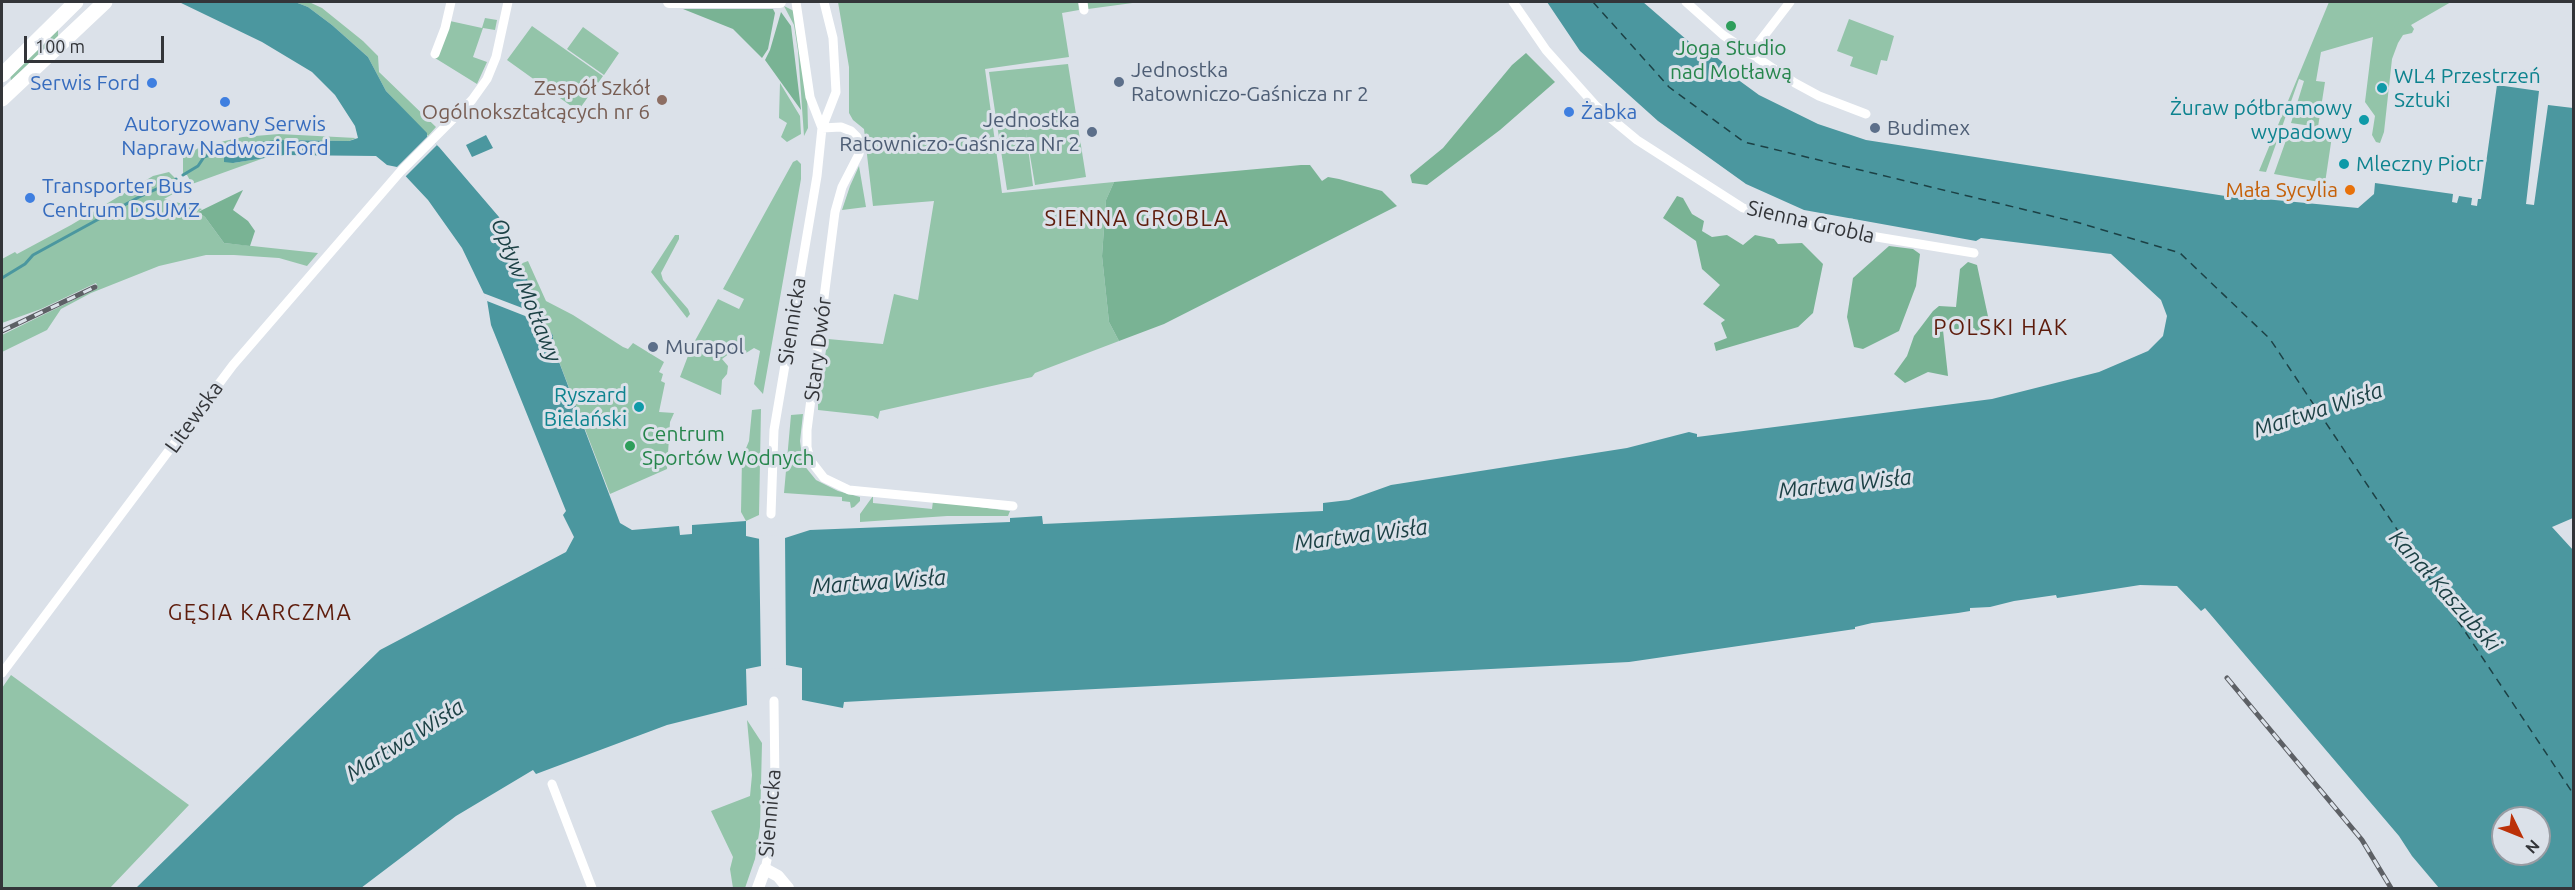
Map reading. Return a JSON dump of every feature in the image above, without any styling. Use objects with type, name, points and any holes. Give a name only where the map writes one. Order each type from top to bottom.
[{"type":"main road","points":[[2,73],[76,2]]},
{"type":"main road","points":[[2,99],[105,2]]},
{"type":"street","points":[[435,54],[445,28],[451,2]]},
{"type":"street","name":"Litewska","points":[[2,673],[233,365],[400,172],[472,100],[487,79],[496,57],[508,2]]},
{"type":"street","points":[[669,2],[780,2]]},
{"type":"street","points":[[796,2],[810,97],[822,128]]},
{"type":"street","name":"Siennicka","points":[[771,514],[771,462],[780,393],[822,128],[836,92],[832,38],[824,2]]},
{"type":"street","name":"Sienna Grobla","points":[[1513,2],[1553,59],[1596,106],[1637,140],[1743,208],[1822,228],[1974,253]]},
{"type":"street","points":[[1686,2],[1710,25],[1750,54],[1819,96],[1866,114]]},
{"type":"street","points":[[1750,54],[1790,2]]},
{"type":"street","points":[[2,73],[13,88]]},
{"type":"street","name":"Stary Dwór","points":[[822,128],[841,127],[851,131],[860,144],[859,153],[842,187],[835,212],[807,430],[810,460],[824,478],[849,490],[1013,506]]},
{"type":"street","name":"Siennicka","points":[[758,888],[771,842],[775,786],[774,701]]},
{"type":"street","points":[[552,784],[592,888]]},
{"type":"street","points":[[765,869],[778,876],[788,888]]},
{"type":"green space","points":[[295,2],[309,2],[322,8],[378,56],[379,72],[436,127],[428,136],[386,91],[368,57],[332,25],[308,7]]},
{"type":"green space","points":[[838,2],[1078,2],[1079,10],[1062,13],[1069,57],[985,69],[1002,193],[1114,182],[1106,200],[1102,256],[1109,322],[1119,341],[1035,373],[1032,377],[880,411],[878,419],[873,416],[818,410],[818,396],[828,339],[883,344],[894,294],[918,300],[934,201],[873,206],[864,129],[853,120],[849,113],[849,67]]},
{"type":"green space","points":[[1087,2],[1140,2],[1088,9]]},
{"type":"green space","points":[[2329,2],[2451,2],[2411,25],[2414,29],[2412,33],[2403,35],[2398,43],[2392,59],[2384,132],[2380,143],[2376,142],[2372,135],[2375,116],[2365,102],[2373,37],[2321,52],[2316,81],[2325,82],[2318,127],[2291,123],[2304,81],[2299,79],[2266,172],[2259,171]]},
{"type":"green space","points":[[784,6],[794,11],[807,90],[808,128],[804,136],[794,25]]},
{"type":"green space","points":[[683,9],[773,9],[775,13],[768,49],[762,58],[733,29]]},
{"type":"green space","points":[[781,12],[791,26],[801,110],[765,60]]},
{"type":"green space","points":[[485,18],[497,20],[495,30],[483,28],[473,57],[487,62],[477,84],[435,58],[442,46],[450,21],[482,28]]},
{"type":"green space","points":[[1849,19],[1894,36],[1887,61],[1881,60],[1877,75],[1850,66],[1853,57],[1837,51]]},
{"type":"green space","points":[[532,26],[603,76],[578,111],[507,60]]},
{"type":"green space","points":[[583,27],[619,53],[604,75],[567,49]]},
{"type":"green space","points":[[58,28],[58,39],[11,81],[10,74]]},
{"type":"green space","points":[[1526,53],[1555,82],[1500,130],[1427,185],[1412,183],[1410,175],[1443,148],[1512,65]]},
{"type":"green space","points":[[1068,64],[1086,177],[1035,185],[1026,132],[1033,186],[1007,190],[989,72]]},
{"type":"green space","points":[[780,83],[800,116],[801,134],[787,142],[781,137],[787,123],[779,118]]},
{"type":"green space","points":[[2290,129],[2332,136],[2325,183],[2274,174]]},
{"type":"green space","points":[[279,134],[356,138],[349,141],[276,140],[233,163],[264,158],[192,184],[187,175],[183,175],[183,157],[202,146],[243,137]]},
{"type":"green space","points":[[797,160],[801,164],[801,179],[763,394],[754,384],[760,351],[754,348],[746,353],[730,353],[722,359],[728,366],[727,374],[722,380],[721,395],[680,377],[691,348],[718,299],[739,309],[744,299],[723,289],[793,162]]},
{"type":"green space","points":[[1310,165],[1322,181],[1328,177],[1382,191],[1397,206],[1164,324],[1119,341],[1109,322],[1102,256],[1106,200],[1114,182]]},
{"type":"green space","points":[[859,166],[866,207],[842,210],[850,186]]},
{"type":"green space","points":[[169,172],[176,179],[180,190],[164,199],[202,209],[198,212],[205,217],[224,243],[318,253],[307,266],[279,258],[206,255],[159,266],[91,293],[61,309],[47,330],[2,352],[2,335],[98,288],[96,283],[41,309],[2,323],[2,259],[15,252],[17,254],[71,225],[153,176]]},
{"type":"green space","points":[[243,190],[233,210],[248,221],[255,231],[250,246],[224,243],[205,217],[198,212]]},
{"type":"green space","points":[[1677,196],[1683,198],[1692,214],[1704,221],[1702,231],[1712,237],[1727,235],[1743,245],[1755,235],[1774,239],[1778,244],[1802,243],[1823,264],[1813,313],[1798,327],[1716,351],[1714,343],[1727,338],[1721,323],[1725,320],[1703,304],[1720,285],[1702,269],[1696,241],[1663,218]]},
{"type":"green space","points":[[675,235],[679,235],[679,239],[661,273],[663,280],[688,309],[690,314],[687,318],[651,272]]},
{"type":"green space","points":[[1889,246],[1913,249],[1920,254],[1916,286],[1899,331],[1863,349],[1854,347],[1847,317],[1853,278]]},
{"type":"green space","points":[[528,261],[546,301],[573,315],[623,347],[628,349],[633,343],[664,362],[659,372],[663,374],[661,381],[665,383],[659,412],[674,413],[670,422],[667,469],[610,494],[553,346],[553,335],[542,325],[520,264]]},
{"type":"green space","points":[[1968,262],[1977,265],[1992,335],[1981,337],[1974,328],[1943,330],[1948,376],[1928,372],[1905,383],[1894,374],[1907,356],[1914,336],[1933,311],[1939,306],[1956,307],[1960,269]]},
{"type":"green space","points":[[761,409],[759,515],[746,521],[741,512],[742,458],[749,441],[752,410]]},
{"type":"green space","points":[[803,414],[800,441],[803,464],[816,480],[838,491],[860,497],[860,501],[854,507],[851,508],[850,502],[842,501],[842,497],[784,493],[791,415]]},
{"type":"green space","points":[[873,496],[873,503],[932,509],[933,501],[1010,511],[1008,516],[947,516],[860,522],[860,514]]},
{"type":"green space","points":[[11,675],[189,805],[110,888],[2,888],[2,688]]},
{"type":"green space","points":[[747,720],[762,743],[760,827],[755,859],[745,888],[733,888],[730,869],[733,857],[711,811],[750,796],[752,775]]},
{"type":"water","points":[[179,2],[295,2],[308,7],[332,25],[368,57],[386,91],[427,133],[427,136],[499,217],[540,308],[538,314],[543,325],[553,335],[553,346],[620,523],[632,530],[679,526],[680,535],[692,534],[692,525],[746,521],[746,536],[760,539],[785,538],[810,530],[1010,522],[1010,518],[1042,516],[1043,524],[1323,511],[1323,503],[1349,500],[1391,485],[1627,448],[1689,432],[1697,434],[1697,437],[1992,399],[2099,372],[2148,351],[2163,336],[2167,316],[2161,300],[2111,254],[1981,238],[1976,241],[1804,210],[1746,184],[1658,121],[1580,51],[1547,2],[1643,2],[1702,53],[1706,49],[1735,72],[1733,76],[1759,95],[1818,124],[1866,140],[2251,200],[2254,198],[2358,208],[2374,194],[2375,183],[2453,194],[2452,202],[2457,203],[2459,196],[2472,198],[2471,205],[2477,206],[2478,199],[2481,199],[2497,85],[2539,91],[2526,204],[2534,205],[2548,105],[2573,108],[2573,518],[2552,527],[2573,550],[2573,888],[2439,888],[2412,856],[2399,836],[2205,608],[2201,611],[2177,586],[2140,585],[2057,598],[2056,595],[2014,601],[1990,607],[1970,608],[1970,611],[1958,613],[1872,623],[1855,627],[1855,629],[1629,662],[844,702],[843,708],[802,700],[802,668],[786,665],[761,666],[746,669],[747,705],[667,725],[536,774],[533,770],[456,816],[361,888],[136,888],[380,650],[566,552],[574,537],[563,515],[566,511],[491,325],[487,300],[462,248],[428,200],[397,167],[387,165],[376,156],[284,155],[233,163],[224,162],[224,150],[238,145],[276,140],[349,141],[358,138],[355,126],[335,95],[312,72],[262,42]]},
{"type":"water","points":[[486,135],[493,148],[472,157],[466,145]]},
{"type":"pier","points":[[428,136],[437,145],[405,177],[396,168]]},
{"type":"pier","points":[[483,293],[538,314],[543,323],[487,301]]},
{"type":"pier","points":[[785,535],[786,668],[761,669],[759,536]]},
{"type":"waterway","points":[[183,175],[198,166],[204,157],[217,152],[227,153]]},
{"type":"waterway","points":[[2,278],[25,264],[33,255],[139,197],[163,186],[171,186],[176,179]]},
{"type":"ferry route","points":[[1593,2],[1669,87],[1744,142],[2076,222],[2180,253],[2270,339],[2574,795]]},
{"type":"railway","points":[[2,331],[95,287]]},
{"type":"railway","points":[[2227,678],[2362,840],[2391,888]]},
{"type":"place","name":"Joga Studio nad Motławą","points":[[1731,26]]},
{"type":"place","name":"Jednostka Ratowniczo-Gaśnicza nr 2","points":[[1119,82]]},
{"type":"place","name":"Serwis Ford","points":[[152,83]]},
{"type":"place","name":"WL4 Przestrzeń Sztuki","points":[[2382,88]]},
{"type":"place","name":"Zespół Szkół Ogólnokształcących nr 6","points":[[662,100]]},
{"type":"place","name":"Autoryzowany Serwis Napraw Nadwozi Ford","points":[[225,102]]},
{"type":"place","name":"Żabka","points":[[1569,112]]},
{"type":"place","name":"Żuraw półbramowy wypadowy","points":[[2364,120]]},
{"type":"place","name":"Budimex","points":[[1875,128]]},
{"type":"place","name":"Jednostka Ratowniczo-Gaśnicza Nr 2","points":[[1092,132]]},
{"type":"place","name":"Mleczny Piotr","points":[[2344,164]]},
{"type":"place","name":"Mała Sycylia","points":[[2350,190]]},
{"type":"place","name":"Transporter Bus Centrum DSUMZ","points":[[30,198]]},
{"type":"place","name":"Murapol","points":[[653,347]]},
{"type":"place","name":"Ryszard Bielański","points":[[639,407]]},
{"type":"place","name":"Centrum Sportów Wodnych","points":[[630,446]]},
{"type":"district","name":"SIENNA GROBLA","points":[[1137,219]]},
{"type":"district","name":"POLSKI HAK","points":[[2001,328]]},
{"type":"district","name":"GĘSIA KARCZMA","points":[[260,613]]},
{"type":"water label","name":"Opływ Motławy","points":[[526,290]]},
{"type":"water label","name":"Martwa Wisła","points":[[2318,410]]},
{"type":"water label","name":"Martwa Wisła","points":[[1845,484]]},
{"type":"water label","name":"Martwa Wisła","points":[[1361,535]]},
{"type":"water label","name":"Martwa Wisła","points":[[879,582]]},
{"type":"water label","name":"Kanał Kaszubski","points":[[2445,591]]},
{"type":"water label","name":"Martwa Wisła","points":[[405,740]]}]
